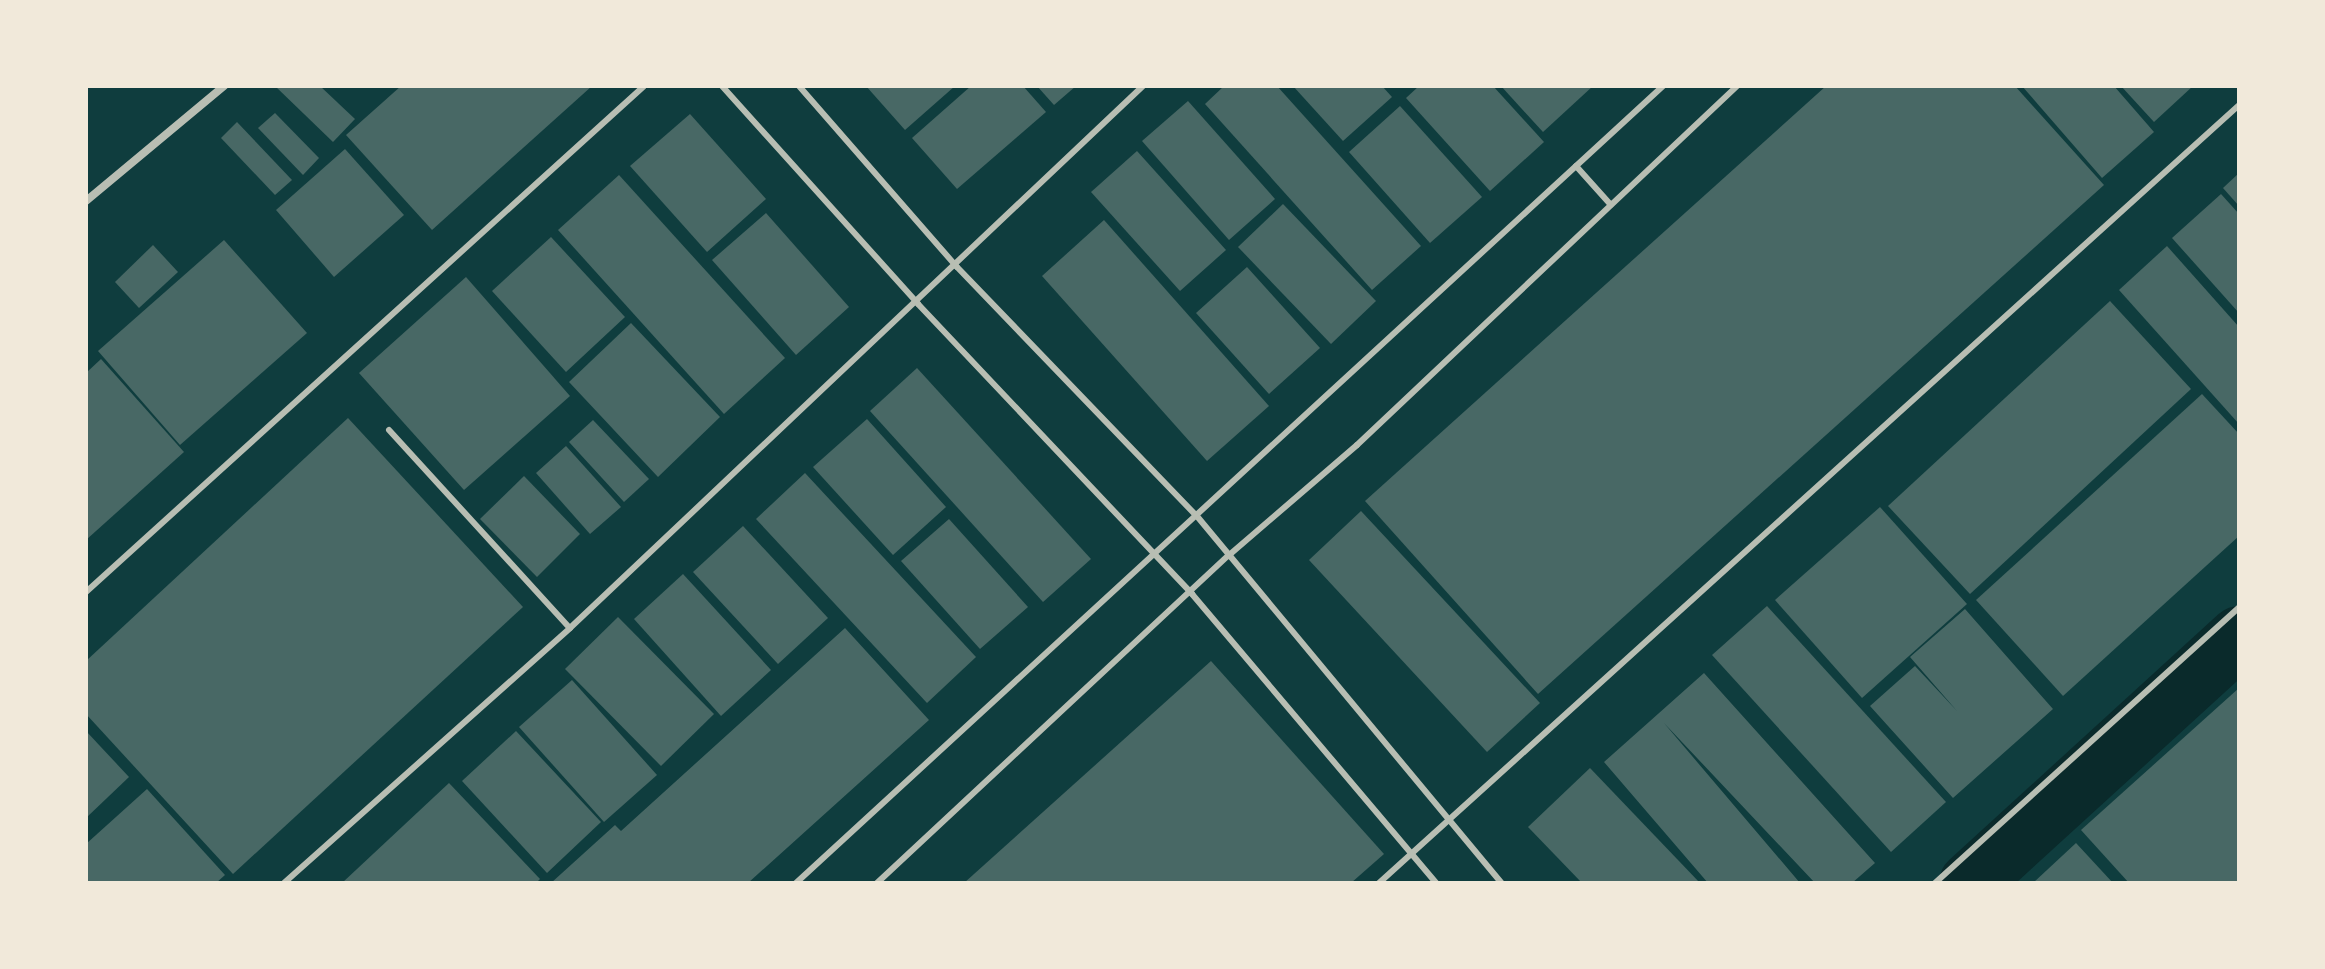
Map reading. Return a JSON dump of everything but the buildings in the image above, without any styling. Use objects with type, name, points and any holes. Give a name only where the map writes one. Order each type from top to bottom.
[{"type":"street","points":[[86,201],[224,86]]},
{"type":"lane","points":[[86,592],[644,86]]},
{"type":"lane","points":[[722,86],[918,304],[1154,551],[1436,883]]},
{"type":"lane","points":[[799,86],[957,267],[1196,515],[1501,883]]},
{"type":"lane","points":[[284,883],[570,628],[918,304],[1143,86]]},
{"type":"lane","points":[[796,883],[1663,86]]},
{"type":"lane","points":[[877,883],[1192,594],[1228,556],[1357,445],[1737,86]]},
{"type":"lane","points":[[1379,883],[1446,819],[2239,105]]},
{"type":"lane","points":[[1576,166],[1611,205]]},
{"type":"lane","points":[[389,430],[570,628]]},
{"type":"lane","points":[[1935,883],[2239,607]]},
{"type":"waterway","points":[[1970,883],[2239,637]]}]
